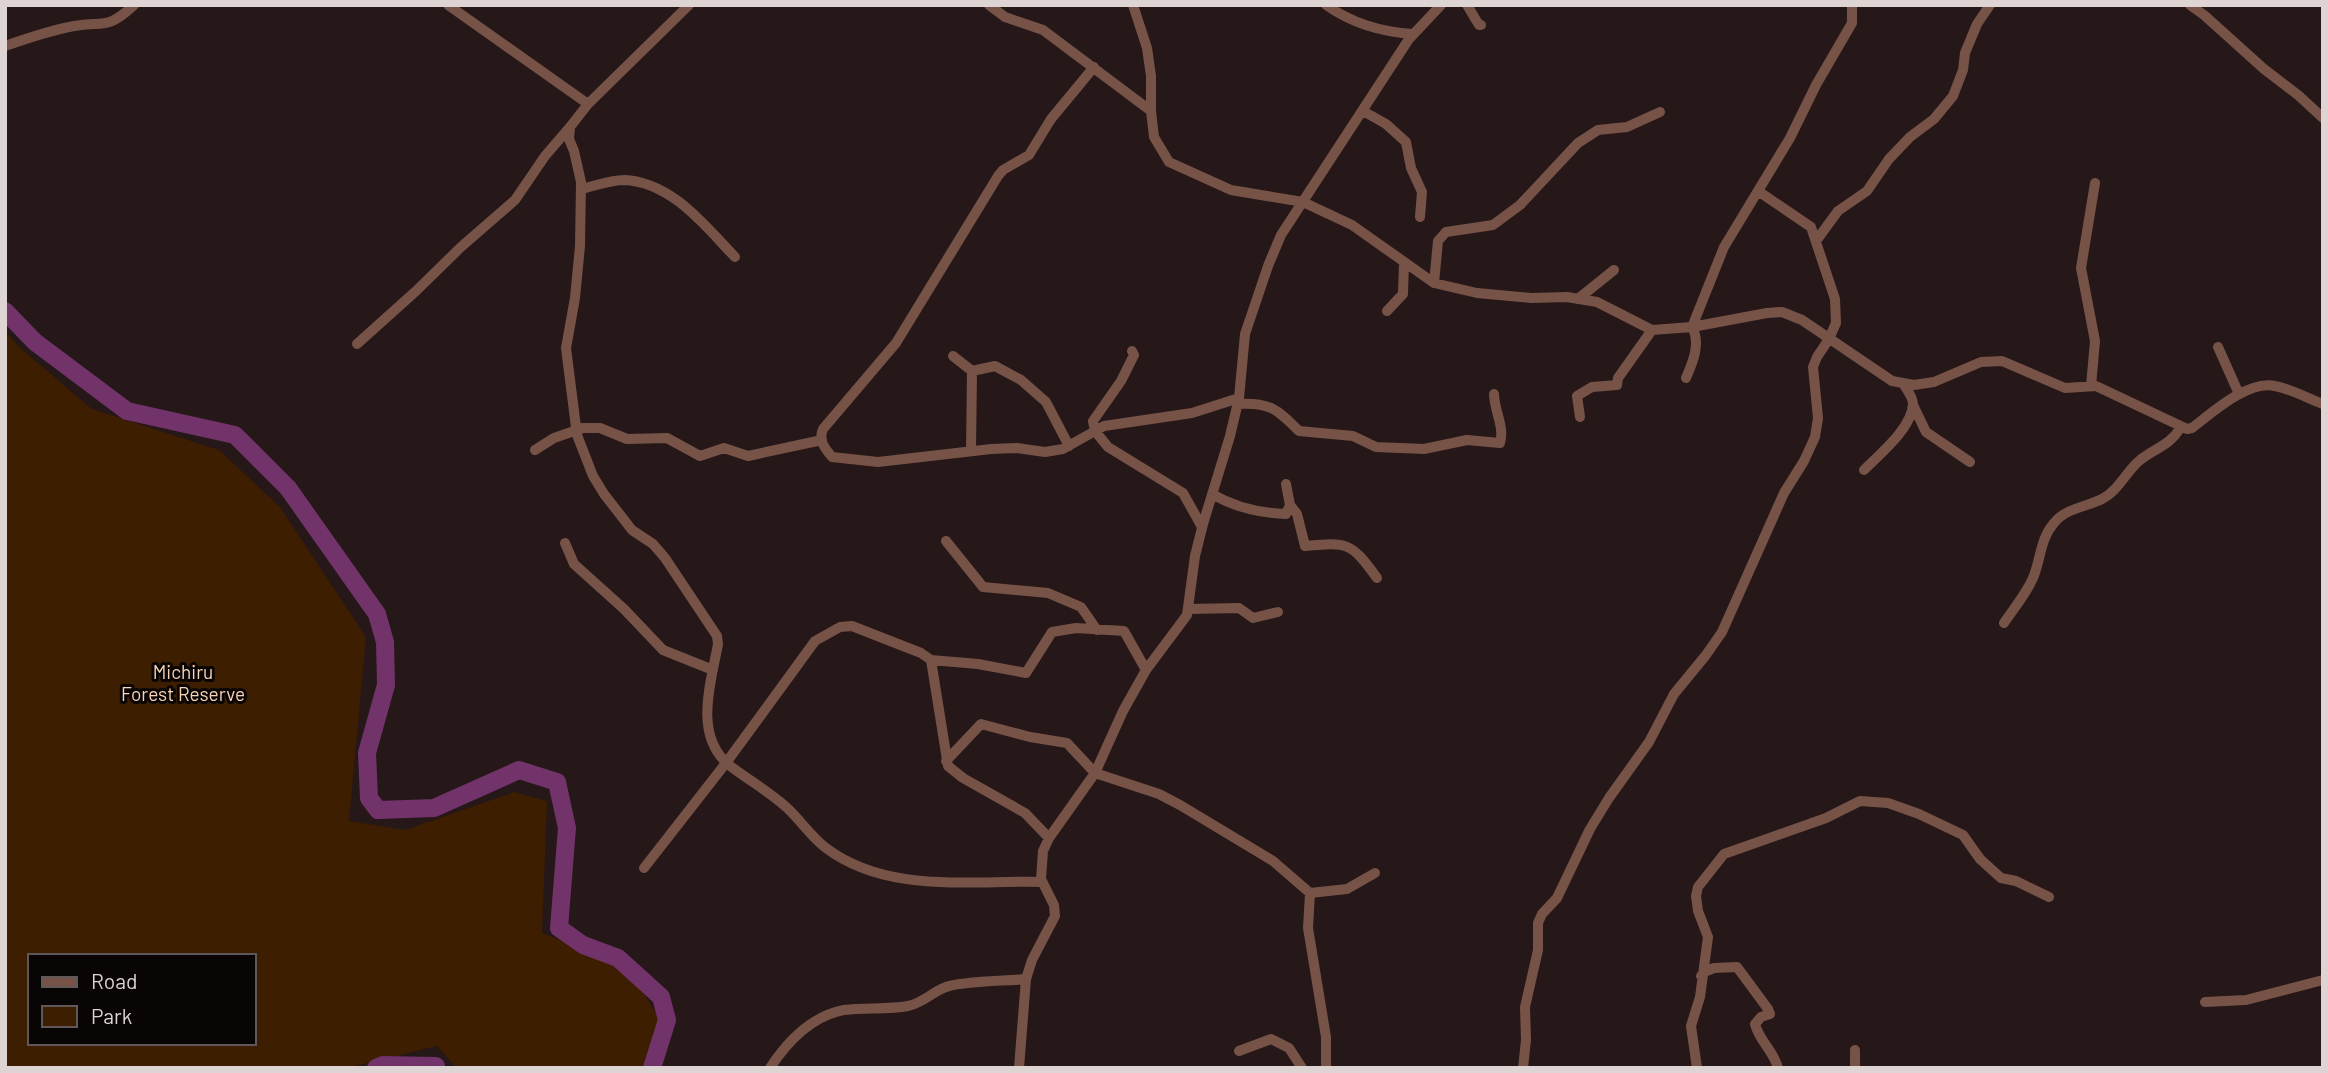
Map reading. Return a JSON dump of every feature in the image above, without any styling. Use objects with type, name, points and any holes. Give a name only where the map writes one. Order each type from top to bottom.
[{"type":"street","points":[[5,46],[76,25],[101,25],[120,18],[134,5]]},
{"type":"street","points":[[448,5],[588,104]]},
{"type":"street","points":[[356,344],[515,200],[545,156],[588,104],[689,5]]},
{"type":"street","points":[[989,5],[1005,17],[1043,30],[1151,111]]},
{"type":"street","points":[[1133,5],[1147,48],[1154,137],[1169,162],[1231,190],[1303,202],[1352,225],[1434,283],[1477,293],[1597,302],[1653,330],[1692,327],[1782,312],[1802,320],[1892,381],[1904,384],[1934,382],[1981,362],[2002,361],[2065,388],[2091,386],[2106,390],[2180,428],[2192,428],[2239,394],[2260,386],[2274,385],[2323,404]]},
{"type":"street","points":[[1326,5],[1347,19],[1371,28],[1413,34]]},
{"type":"street","points":[[1019,1068],[1026,979],[1032,960],[1055,916],[1054,905],[1042,883],[1042,863],[1049,838],[1095,773],[1123,711],[1156,654],[1185,621],[1189,609],[1195,556],[1238,401],[1245,334],[1264,277],[1281,235],[1413,34],[1441,5]]},
{"type":"street","points":[[1467,5],[1481,25]]},
{"type":"street","points":[[1692,327],[1724,247],[1790,138],[1816,85],[1852,23],[1852,5]]},
{"type":"street","points":[[1816,241],[1838,211],[1867,191],[1889,159],[1910,137],[1934,119],[1953,96],[1963,70],[1965,53],[1977,24],[1990,5]]},
{"type":"street","points":[[2190,5],[2323,118]]},
{"type":"street","points":[[1094,67],[1051,119],[1029,155],[1003,170],[998,176],[896,343],[823,429],[823,447],[832,457],[878,462],[1017,448],[1045,452],[1069,446],[1095,431],[1115,424],[1192,413],[1238,401],[1270,406],[1278,410],[1299,431],[1353,436],[1376,447],[1424,449],[1467,440],[1500,443],[1502,434],[1494,394]]},
{"type":"street","points":[[1363,111],[1385,124],[1406,142],[1411,168],[1422,192],[1420,218]]},
{"type":"street","points":[[1434,283],[1438,241],[1446,232],[1493,225],[1520,205],[1578,143],[1598,130],[1627,127],[1660,112]]},
{"type":"street","points":[[570,127],[569,139],[581,189],[580,246],[575,298],[566,348],[576,431],[593,476],[604,494],[632,530],[653,544],[665,558],[717,636],[718,645],[707,706],[707,724],[713,745],[726,763],[786,807],[812,836],[828,849],[867,871],[891,877],[939,882],[1042,883]]},
{"type":"street","points":[[581,189],[624,180],[656,187],[686,206],[735,257]]},
{"type":"street","points":[[2091,386],[2095,341],[2081,268],[2095,183]]},
{"type":"street","points":[[1523,1068],[1525,1007],[1538,950],[1538,923],[1542,914],[1557,898],[1602,808],[1649,742],[1674,694],[1706,655],[1729,618],[1779,504],[1815,437],[1818,418],[1813,367],[1836,323],[1835,299],[1811,227],[1758,191]]},
{"type":"street","points":[[1387,311],[1403,294],[1404,262]]},
{"type":"street","points":[[1578,299],[1614,270]]},
{"type":"street","points":[[1686,378],[1697,336],[1692,327]]},
{"type":"street","points":[[1580,417],[1577,396],[1592,387],[1616,385],[1618,378],[1653,330]]},
{"type":"street","points":[[2218,347],[2239,394]]},
{"type":"street","points":[[1132,351],[1134,355],[1121,381],[1093,421],[1095,431],[1108,447],[1184,493],[1202,527]]},
{"type":"street","points":[[953,356],[972,371]]},
{"type":"street","points":[[972,371],[995,366],[1021,380],[1046,402],[1069,446]]},
{"type":"street","points":[[971,451],[972,371]]},
{"type":"street","points":[[1904,384],[1926,432],[1970,462]]},
{"type":"street","points":[[1864,470],[1888,447],[1909,419],[1913,405]]},
{"type":"street","points":[[535,450],[554,438],[576,431],[600,428],[626,439],[667,438],[700,456],[724,448],[748,456],[822,440]]},
{"type":"street","points":[[2004,623],[2035,575],[2045,537],[2054,522],[2065,513],[2104,498],[2136,463],[2175,439],[2180,428]]},
{"type":"street","points":[[1286,484],[1290,505],[1297,514],[1305,546],[1332,543],[1350,545],[1377,578]]},
{"type":"street","points":[[1212,494],[1228,503],[1262,513],[1286,514],[1290,505]]},
{"type":"street","points":[[946,541],[983,587],[1048,593],[1081,607],[1097,630]]},
{"type":"street","points":[[565,543],[574,564],[624,609],[663,650],[713,670]]},
{"type":"street","points":[[1189,609],[1239,608],[1253,618],[1278,612]]},
{"type":"street","points":[[644,868],[726,763],[816,640],[830,631],[852,626],[921,653],[931,660],[978,664],[1026,673],[1052,632],[1076,628],[1124,631],[1146,670]]},
{"type":"street","points":[[931,660],[948,766],[963,778],[1025,813],[1049,838]]},
{"type":"street","points":[[946,761],[981,724],[1030,737],[1067,743],[1095,773],[1159,794],[1180,805],[1273,861],[1310,893],[1347,889],[1375,873]]},
{"type":"street","points":[[1697,1068],[1691,1026],[1700,997],[1708,937],[1698,911],[1696,896],[1698,887],[1724,854],[1826,818],[1860,801],[1888,803],[1963,835],[1980,859],[2001,878],[2015,881],[2049,897]]},
{"type":"street","points":[[1310,893],[1308,928],[1326,1037],[1326,1068]]},
{"type":"street","points":[[1704,958],[1708,965],[1714,968]]},
{"type":"street","points":[[1701,976],[1714,968],[1737,967],[1760,996],[1770,1014],[1761,1017],[1755,1024],[1758,1035],[1776,1058],[1778,1068]]},
{"type":"street","points":[[770,1068],[778,1055],[803,1030],[820,1019],[843,1010],[906,1007],[922,1002],[947,987],[1026,979]]},
{"type":"street","points":[[2205,1002],[2246,1000],[2323,980]]},
{"type":"street","points":[[1239,1051],[1271,1039],[1289,1048],[1302,1068]]},
{"type":"street","points":[[1855,1050],[1855,1068]]},
{"type":"green space","name":"Michiru Forest Reserve","points":[[5,331],[19,347],[92,409],[219,450],[280,507],[366,637],[349,821],[405,830],[514,792],[547,801],[542,933],[627,967],[661,1021],[645,1068],[457,1068],[437,1046],[347,1068],[5,1068]]},
{"type":"waterway","points":[[5,311],[35,342],[127,411],[235,435],[288,488],[377,614],[385,642],[386,685],[367,753],[369,798],[378,810],[434,808],[519,770],[557,782],[567,828],[559,928],[583,945],[618,958],[661,997],[667,1020],[652,1068]]},
{"type":"waterway","points":[[376,1068],[383,1065],[436,1068]]}]
